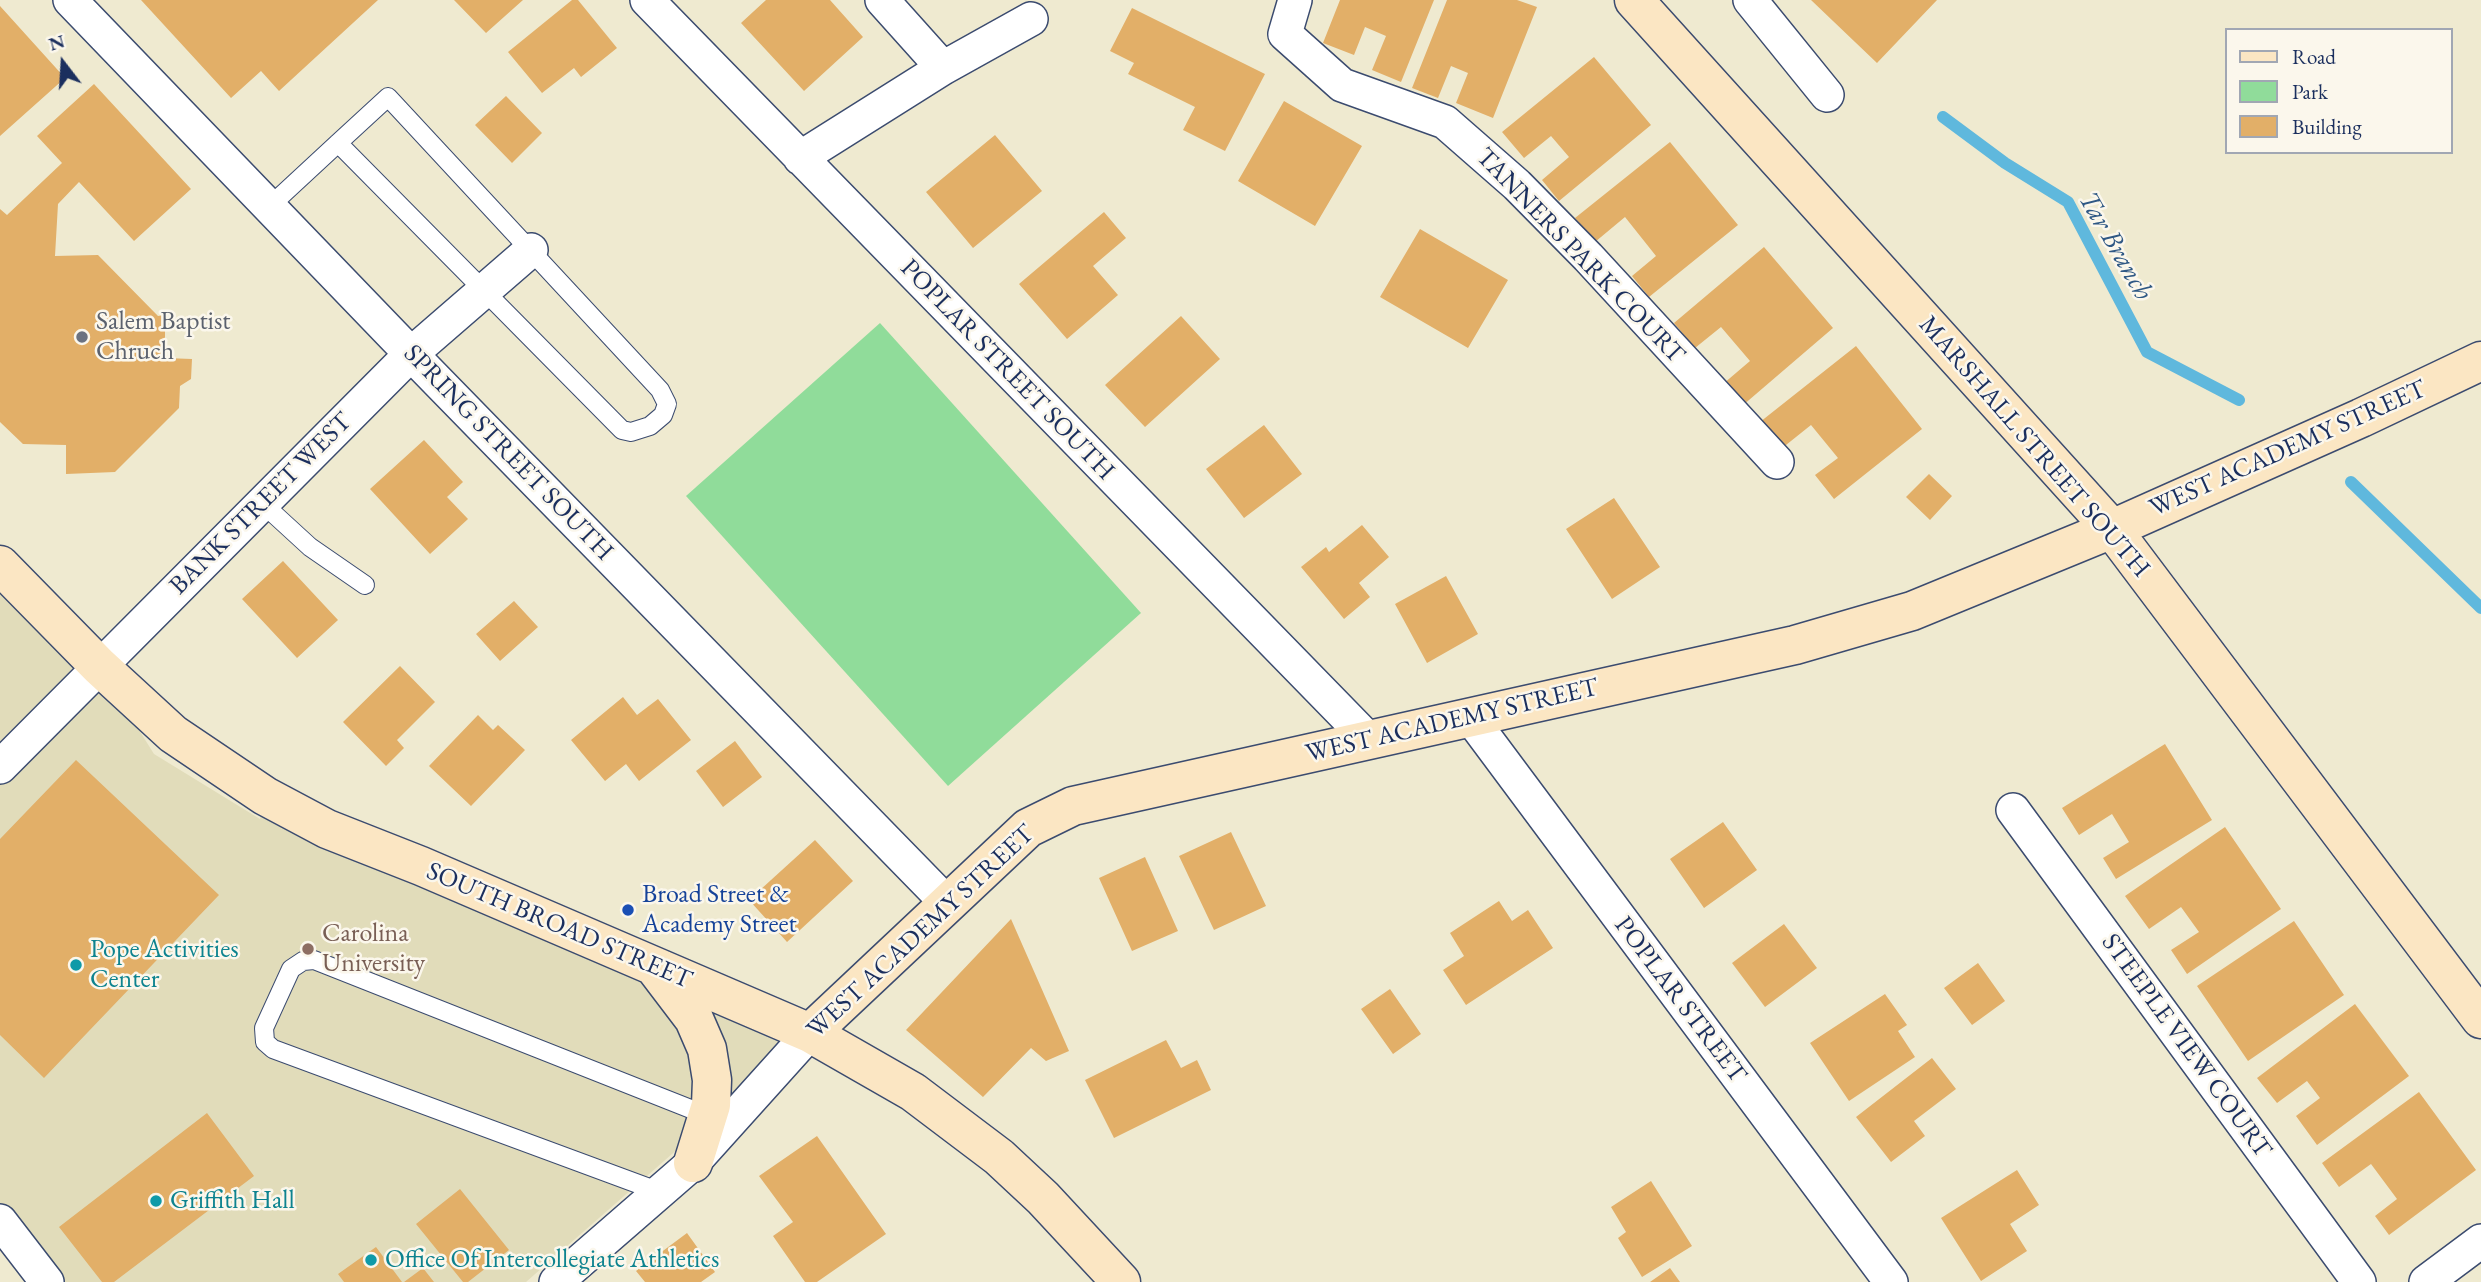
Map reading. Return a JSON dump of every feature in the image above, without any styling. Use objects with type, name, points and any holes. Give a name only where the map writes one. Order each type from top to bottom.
[{"type":"street","name":"SPRING STREET SOUTH","points":[[70,0],[948,904]]},
{"type":"street","name":"POPLAR STREET SOUTH","points":[[647,0],[1368,740]]},
{"type":"street","points":[[882,0],[943,68]]},
{"type":"street","name":"TANNERS PARK COURT","points":[[1295,0],[1286,34],[1342,85],[1446,122],[1517,185],[1588,257],[1777,462]]},
{"type":"street","name":"MARSHALL STREET SOUTH","points":[[1634,0],[2112,529],[2481,1019]]},
{"type":"street","points":[[1751,0],[1827,95]]},
{"type":"street","points":[[800,158],[943,68],[1031,19]]},
{"type":"street","name":"BANK STREET WEST","points":[[0,767],[411,354],[531,250]]},
{"type":"street","name":"WEST ACADEMY STREET","points":[[717,1120],[1028,828],[1073,806],[1795,645],[1899,615],[2112,529],[2361,418],[2481,361]]},
{"type":"street","name":"SOUTH BROAD STREET","points":[[0,565],[99,666],[173,734],[265,796],[327,829],[421,866],[810,1032],[913,1091],[999,1157],[1043,1198],[1121,1282]]},
{"type":"street","name":"POPLAR STREET","points":[[1470,717],[1891,1282]]},
{"type":"street","name":"STEEPLE VIEW COURT","points":[[2013,810],[2358,1282]]},
{"type":"street","points":[[573,1277],[693,1163],[717,1120],[711,1105],[712,1080],[707,1049],[694,1019],[655,968]]},
{"type":"street","points":[[0,1222],[47,1282]]},
{"type":"street","points":[[2426,1282],[2481,1241]]},
{"type":"lane","points":[[270,206],[338,143],[388,97],[660,390],[667,404],[663,415],[650,426],[631,432],[622,430],[338,143]]},
{"type":"lane","points":[[262,503],[310,547],[365,585]]},
{"type":"lane","points":[[660,1192],[273,1049],[265,1042],[264,1028],[291,969],[303,961],[314,960],[717,1120]]},
{"type":"shaded area","name":"Carolina University","points":[[0,565],[99,666],[154,754],[260,819],[265,796],[810,1033],[526,1282],[47,1282],[0,1222]]},
{"type":"green space","points":[[880,323],[1141,613],[948,786],[686,496]]},
{"type":"building","points":[[141,0],[378,0],[279,91],[261,71],[231,98]]},
{"type":"building","points":[[454,0],[523,0],[486,33]]},
{"type":"building","points":[[572,0],[578,0],[617,48],[581,77],[574,68],[542,93],[508,52]]},
{"type":"building","points":[[766,0],[830,0],[863,37],[804,91],[741,23]]},
{"type":"building","points":[[1340,0],[1434,0],[1401,82],[1372,70],[1386,36],[1365,27],[1354,55],[1323,43]]},
{"type":"building","points":[[1447,0],[1517,0],[1537,7],[1493,118],[1456,103],[1468,73],[1451,66],[1438,98],[1412,88]]},
{"type":"building","points":[[1811,0],[1937,0],[1877,63]]},
{"type":"building","points":[[0,6],[65,78],[0,136]]},
{"type":"building","points":[[1132,8],[1265,74],[1225,151],[1183,130],[1195,107],[1128,74],[1134,63],[1110,51]]},
{"type":"building","points":[[1594,57],[1651,125],[1559,201],[1542,180],[1569,157],[1551,136],[1524,158],[1502,132]]},
{"type":"building","name":"Salem Baptist Chruch","points":[[94,84],[191,189],[134,241],[79,182],[58,204],[55,256],[98,255],[158,316],[165,315],[165,358],[192,359],[191,379],[180,386],[179,408],[115,472],[66,474],[66,445],[23,444],[0,422],[0,209],[7,215],[62,163],[37,136]]},
{"type":"building","points":[[506,96],[542,133],[512,163],[475,125]]},
{"type":"building","points":[[1284,101],[1362,146],[1315,226],[1238,181]]},
{"type":"building","points":[[995,135],[1042,191],[973,248],[926,192]]},
{"type":"building","points":[[1670,142],[1738,225],[1649,297],[1632,276],[1656,256],[1625,217],[1595,242],[1575,218]]},
{"type":"building","points":[[1104,212],[1126,238],[1093,266],[1118,295],[1067,339],[1019,284]]},
{"type":"building","points":[[1420,229],[1508,280],[1468,348],[1380,297]]},
{"type":"building","points":[[1764,247],[1833,328],[1742,406],[1723,384],[1750,361],[1721,327],[1695,348],[1674,323]]},
{"type":"building","points":[[1181,316],[1220,359],[1145,427],[1105,385]]},
{"type":"building","points":[[1856,346],[1922,429],[1834,499],[1815,475],[1838,458],[1811,425],[1781,449],[1760,422]]},
{"type":"building","points":[[1264,425],[1302,474],[1244,518],[1206,469]]},
{"type":"building","points":[[424,440],[463,482],[447,497],[468,519],[430,554],[370,489]]},
{"type":"building","points":[[1929,474],[1952,496],[1930,520],[1906,497]]},
{"type":"building","points":[[1614,498],[1660,567],[1612,599],[1566,529]]},
{"type":"building","points":[[1362,525],[1389,557],[1359,583],[1370,597],[1344,619],[1301,567],[1326,547],[1329,552]]},
{"type":"building","points":[[283,561],[338,620],[297,658],[242,599]]},
{"type":"building","points":[[1446,576],[1478,634],[1427,663],[1395,604]]},
{"type":"building","points":[[514,601],[538,627],[500,661],[476,634]]},
{"type":"building","points":[[400,666],[435,702],[397,740],[404,748],[386,766],[343,722]]},
{"type":"building","points":[[623,697],[637,715],[658,699],[691,740],[639,781],[626,764],[605,781],[571,740]]},
{"type":"building","points":[[478,715],[493,730],[498,725],[525,750],[471,806],[429,766]]},
{"type":"building","points":[[735,741],[762,777],[723,807],[696,771]]},
{"type":"building","points":[[2165,744],[2212,820],[2116,879],[2103,858],[2129,842],[2112,814],[2079,835],[2062,808]]},
{"type":"building","name":"Pope Activities Center","points":[[76,760],[219,895],[44,1078],[0,1035],[0,839]]},
{"type":"building","points":[[1723,822],[1757,870],[1704,908],[1670,859]]},
{"type":"building","points":[[2225,827],[2281,909],[2187,974],[2171,950],[2199,932],[2181,907],[2149,929],[2125,896]]},
{"type":"building","points":[[1231,832],[1266,906],[1214,930],[1179,856]]},
{"type":"building","points":[[815,840],[853,881],[787,942],[749,900]]},
{"type":"building","points":[[1145,857],[1178,931],[1132,951],[1099,878]]},
{"type":"building","points":[[1499,901],[1512,921],[1528,910],[1553,948],[1466,1005],[1443,970],[1464,956],[1450,933]]},
{"type":"building","points":[[1011,919],[1069,1051],[1046,1061],[1031,1048],[983,1097],[906,1030]]},
{"type":"building","points":[[2294,921],[2344,995],[2248,1061],[2197,986]]},
{"type":"building","points":[[1784,924],[1817,968],[1765,1007],[1732,963]]},
{"type":"building","points":[[1978,963],[2005,1001],[1972,1025],[1944,988]]},
{"type":"building","points":[[1390,989],[1421,1034],[1393,1054],[1361,1009]]},
{"type":"building","points":[[1885,994],[1907,1025],[1898,1031],[1915,1057],[1849,1101],[1810,1043]]},
{"type":"building","points":[[2355,1004],[2409,1076],[2317,1145],[2296,1116],[2320,1098],[2307,1081],[2277,1103],[2257,1078]]},
{"type":"building","points":[[1166,1040],[1181,1068],[1197,1060],[1211,1090],[1114,1138],[1085,1080]]},
{"type":"building","points":[[1932,1058],[1956,1089],[1914,1121],[1925,1136],[1891,1162],[1856,1117]]},
{"type":"building","points":[[2419,1092],[2476,1170],[2389,1235],[2375,1216],[2397,1199],[2371,1164],[2339,1187],[2322,1163]]},
{"type":"building","name":"Griffith Hall","points":[[207,1113],[254,1176],[114,1282],[102,1282],[59,1227]]},
{"type":"building","points":[[817,1136],[886,1234],[817,1282],[805,1282],[773,1236],[793,1222],[759,1176]]},
{"type":"building","points":[[2017,1170],[2039,1205],[2010,1224],[2027,1251],[1981,1281],[1941,1218]]},
{"type":"building","points":[[1651,1181],[1692,1246],[1642,1277],[1618,1238],[1626,1232],[1611,1207]]},
{"type":"building","points":[[460,1189],[509,1250],[468,1282],[463,1282],[416,1224]]},
{"type":"building","points":[[687,1233],[715,1272],[701,1282],[645,1282],[636,1271]]},
{"type":"building","name":"Office Of Intercollegiate Athletics","points":[[376,1247],[402,1282],[344,1282],[338,1274]]},
{"type":"building","name":"Office Of Intercollegiate Athletics","points":[[423,1268],[434,1282],[404,1282]]},
{"type":"building","points":[[1670,1268],[1680,1282],[1650,1282]]},
{"type":"waterway","name":"Tar Branch","points":[[1943,117],[2005,163],[2068,202],[2147,352],[2239,400]]},
{"type":"waterway","name":"Tar Branch","points":[[2351,482],[2481,608]]},
{"type":"place","name":"Salem Baptist Chruch","points":[[82,337]]},
{"type":"place","name":"Broad Street & Academy Street","points":[[628,910]]},
{"type":"place","name":"Carolina University","points":[[308,949]]},
{"type":"place","name":"Pope Activities Center","points":[[76,965]]},
{"type":"place","name":"Griffith Hall","points":[[156,1201]]},
{"type":"place","name":"Office Of Intercollegiate Athletics","points":[[371,1260]]}]
